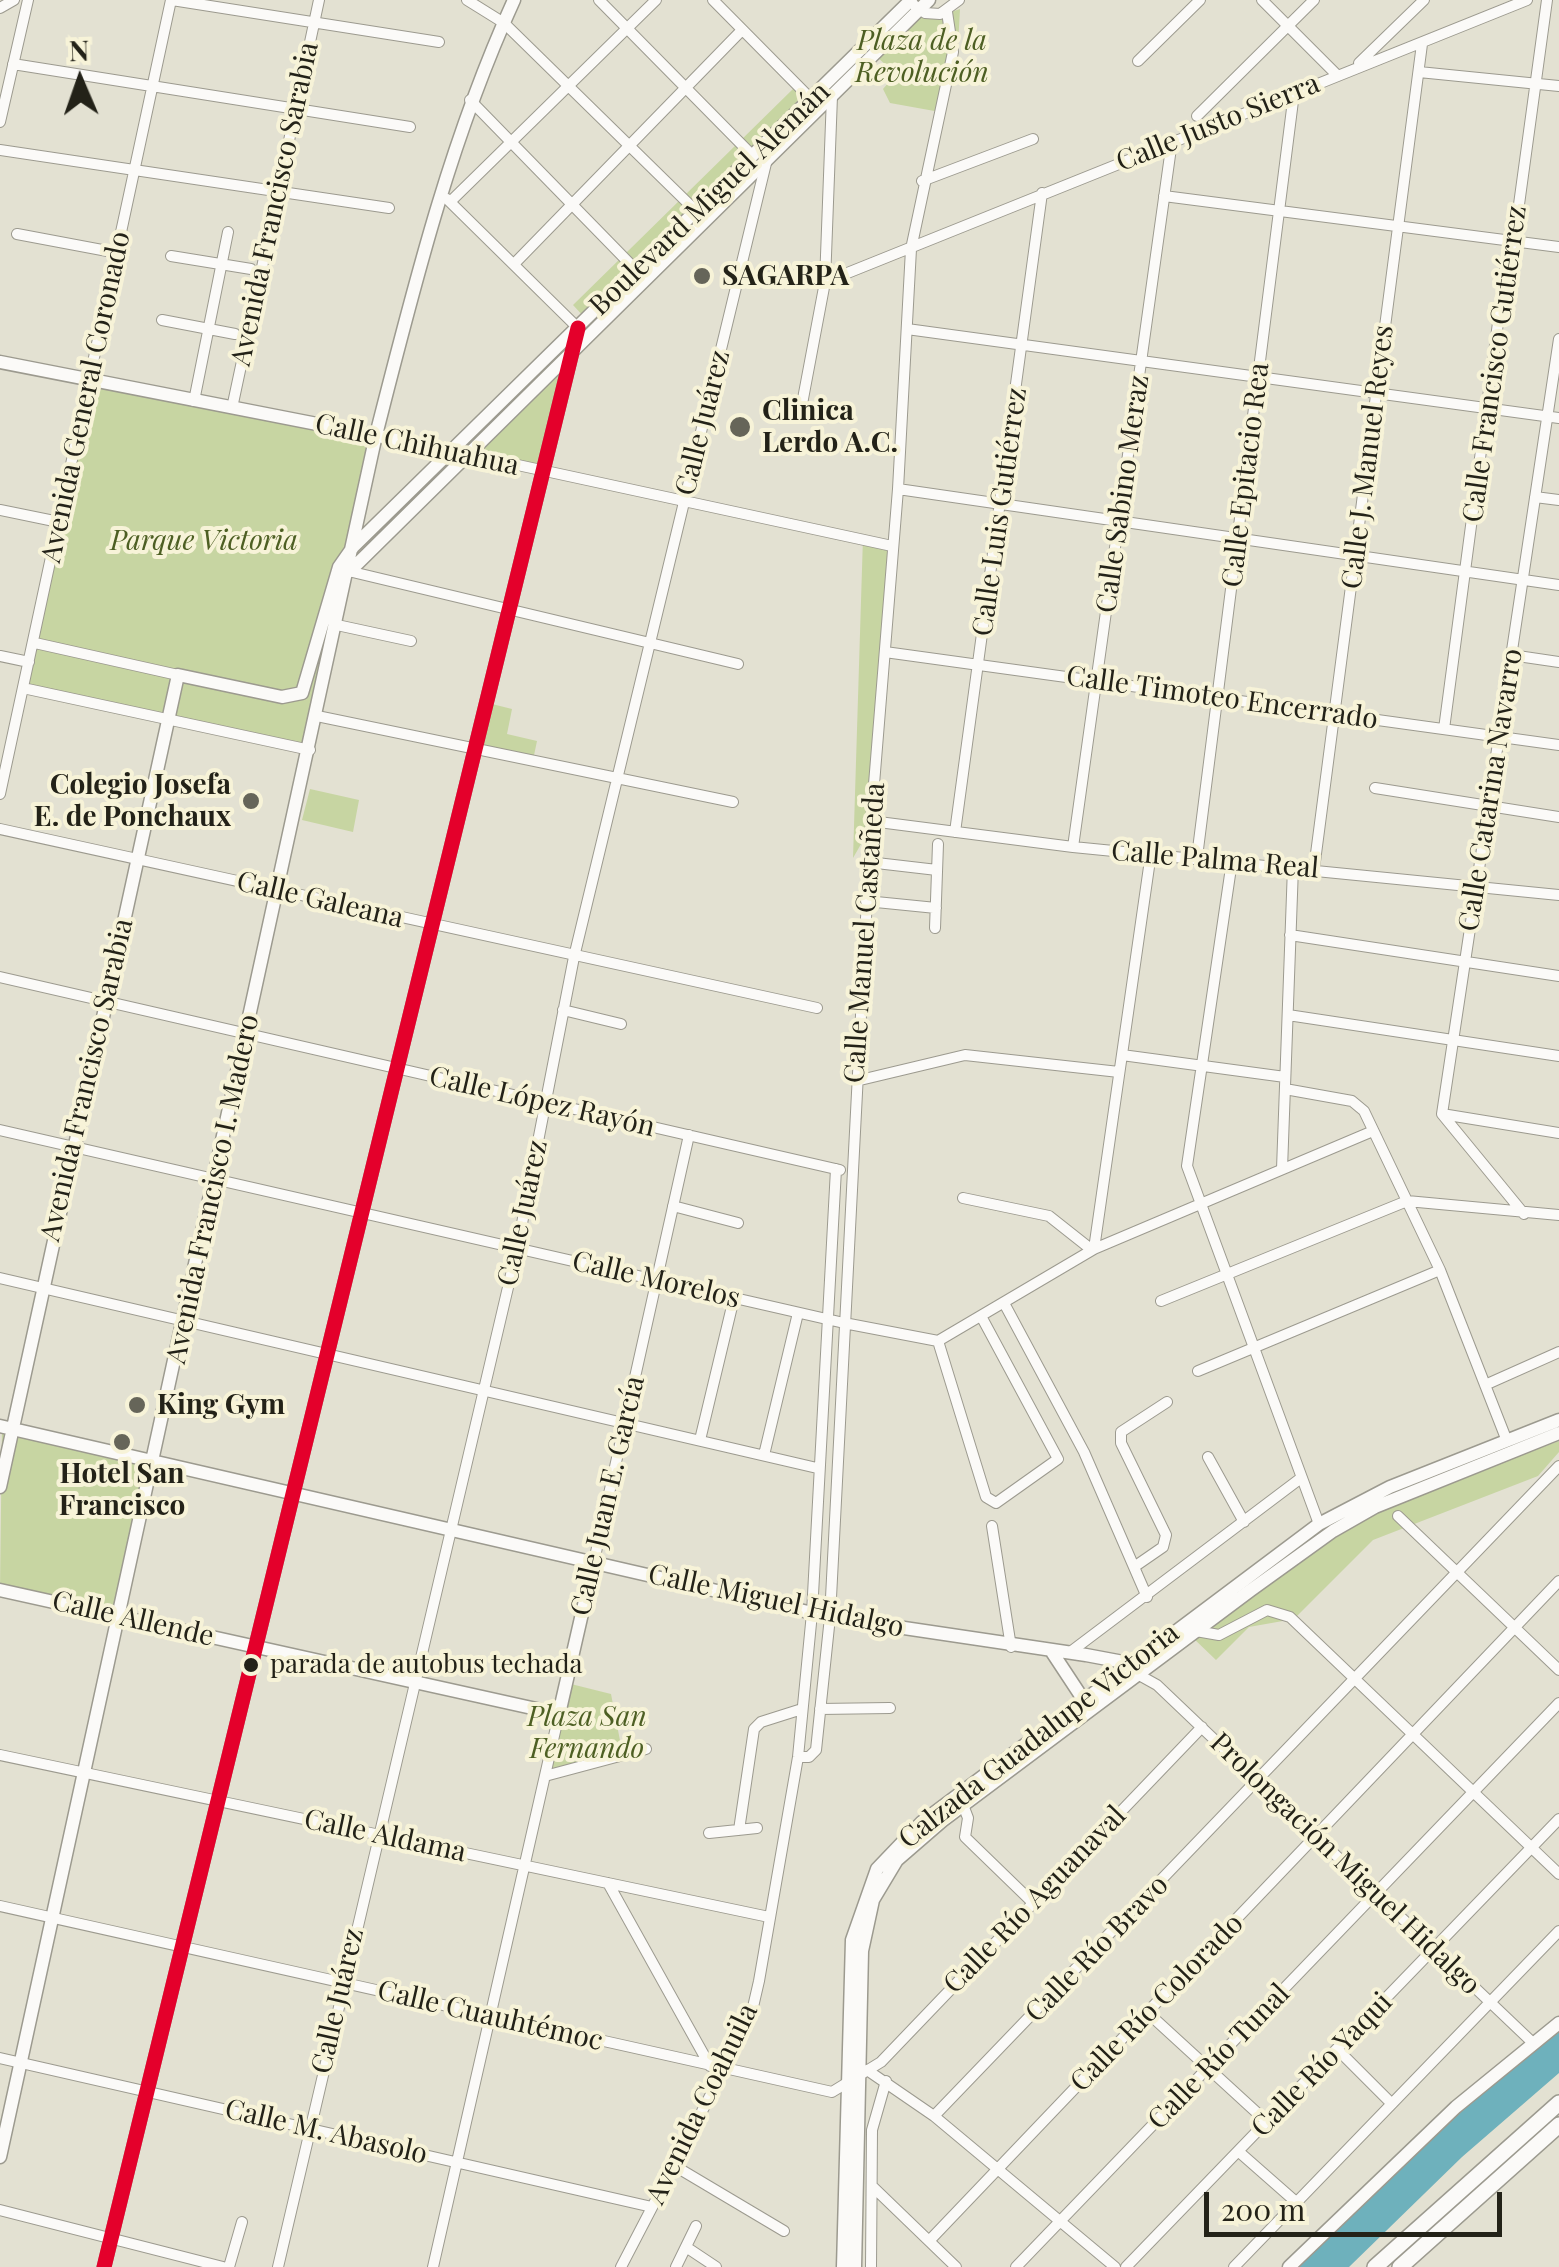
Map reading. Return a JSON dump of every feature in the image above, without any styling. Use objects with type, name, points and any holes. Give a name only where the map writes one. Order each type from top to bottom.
[{"type":"highway","points":[[1375,2267],[1559,2103]]},
{"type":"highway","points":[[1400,2267],[1559,2125]]},
{"type":"main road","points":[[354,548],[376,435],[470,100],[514,0]]},
{"type":"main road","name":"Boulevard Miguel Alemán","points":[[344,570],[832,96],[916,2]]},
{"type":"main road","name":"Boulevard Miguel Alemán","points":[[344,570],[354,548],[452,450],[752,155],[916,2]]},
{"type":"main road","points":[[104,2267],[400,1069],[578,328]]},
{"type":"main road","name":"Calle Chihuahua","points":[[0,362],[467,454]]},
{"type":"main road","points":[[426,445],[456,440],[485,421]]},
{"type":"main road","points":[[178,675],[282,698],[302,693],[344,570]]},
{"type":"main road","name":"Avenida Francisco I. Madero","points":[[0,2157],[310,750],[337,625],[344,570]]},
{"type":"main road","name":"Avenida Francisco Sarabia","points":[[0,1486],[6,1427],[178,675]]},
{"type":"main road","name":"Calzada Guadalupe Victoria","points":[[854,2267],[862,1951],[873,1900],[897,1860],[1319,1524],[1390,1487],[1559,1420]]},
{"type":"main road","name":"Calle Miguel Hidalgo","points":[[6,1427],[830,1617],[1010,1647],[1086,1655],[1126,1653],[1138,1666]]},
{"type":"main road","name":"Calzada Guadalupe Victoria","points":[[843,2267],[858,2076],[852,1940],[863,1898],[877,1869],[922,1822],[1083,1699],[1196,1631],[1355,1518],[1559,1433]]},
{"type":"main road","name":"Calle Juan E. García","points":[[559,1714],[594,1561]]},
{"type":"main road","name":"Calle Allende","points":[[0,1590],[559,1714]]},
{"type":"main road","points":[[1052,1652],[1083,1699]]},
{"type":"main road","points":[[1289,2267],[1417,2143],[1559,2023]]},
{"type":"street","points":[[0,8],[14,0]]},
{"type":"street","points":[[0,122],[28,0]]},
{"type":"street","points":[[172,0],[439,42]]},
{"type":"street","name":"Avenida General Coronado","points":[[0,794],[172,0]]},
{"type":"street","name":"Avenida Francisco Sarabia","points":[[232,408],[318,0]]},
{"type":"street","points":[[467,0],[504,23],[697,212]]},
{"type":"street","points":[[599,0],[752,155]]},
{"type":"street","points":[[578,328],[445,198],[512,142],[656,0]]},
{"type":"street","points":[[712,0],[811,99]]},
{"type":"street","points":[[916,2],[932,15],[947,12],[959,0]]},
{"type":"street","points":[[1138,61],[1200,0]]},
{"type":"street","points":[[1262,0],[1337,75]]},
{"type":"street","points":[[1197,116],[1314,0]]},
{"type":"street","points":[[1355,67],[1424,0]]},
{"type":"street","name":"Calle Justo Sierra","points":[[825,282],[1527,0]]},
{"type":"street","name":"Calle Francisco Gutiérrez","points":[[1444,729],[1507,255],[1514,241],[1547,0]]},
{"type":"street","name":"Calle Manuel Castañeda","points":[[830,1617],[870,821],[898,489],[911,249],[922,181],[954,52],[947,12]]},
{"type":"street","points":[[514,264],[742,30]]},
{"type":"street","name":"Calle J. Manuel Reyes","points":[[1314,869],[1422,44]]},
{"type":"street","points":[[13,64],[410,127]]},
{"type":"street","points":[[1419,72],[1559,86]]},
{"type":"street","name":"Calle Epitacio Rea","points":[[1197,857],[1294,93]]},
{"type":"street","points":[[802,404],[825,282],[832,96]]},
{"type":"street","points":[[470,100],[636,271]]},
{"type":"street","points":[[922,181],[1033,139]]},
{"type":"street","name":"Calle Sabino Meraz","points":[[1073,847],[1172,141]]},
{"type":"street","points":[[0,150],[388,208]]},
{"type":"street","name":"Calle Juárez","points":[[278,2267],[517,1248],[574,957],[767,158]]},
{"type":"street","name":"Calle Luis Gutiérrez","points":[[955,832],[1042,193]]},
{"type":"street","points":[[1164,196],[1559,247]]},
{"type":"street","points":[[194,400],[228,232]]},
{"type":"street","points":[[17,234],[118,253]]},
{"type":"street","points":[[171,256],[251,269]]},
{"type":"street","points":[[162,320],[235,334]]},
{"type":"street","points":[[906,330],[1553,417]]},
{"type":"street","name":"Calle Catarina Navarro","points":[[1442,1114],[1535,496],[1553,417],[1559,339]]},
{"type":"street","name":"Calle Chihuahua","points":[[467,454],[892,546]]},
{"type":"street","points":[[898,489],[1559,585]]},
{"type":"street","points":[[1535,496],[1559,500]]},
{"type":"street","points":[[0,510],[59,522]]},
{"type":"street","points":[[344,570],[738,664]]},
{"type":"street","points":[[337,625],[411,641]]},
{"type":"street","points":[[34,643],[178,675]]},
{"type":"street","name":"Calle Timoteo Encerrado","points":[[885,652],[1559,745]]},
{"type":"street","points":[[1511,655],[1559,662]]},
{"type":"street","points":[[0,656],[29,662]]},
{"type":"street","points":[[23,688],[310,750]]},
{"type":"street","points":[[317,716],[733,802]]},
{"type":"street","points":[[1375,788],[1559,818]]},
{"type":"street","name":"Calle Palma Real","points":[[870,821],[1073,847],[1559,895]]},
{"type":"street","name":"Calle Galeana","points":[[0,829],[817,1008]]},
{"type":"street","points":[[935,928],[938,844]]},
{"type":"street","points":[[1093,1250],[1151,853]]},
{"type":"street","points":[[1232,861],[1187,1166],[1319,1524]]},
{"type":"street","points":[[868,862],[937,870]]},
{"type":"street","points":[[1282,1169],[1293,868]]},
{"type":"street","points":[[866,902],[936,908]]},
{"type":"street","points":[[1290,935],[1559,976]]},
{"type":"street","name":"Calle López Rayón","points":[[0,978],[850,1172]]},
{"type":"street","points":[[563,1010],[621,1024]]},
{"type":"street","points":[[1288,1015],[1559,1056]]},
{"type":"street","points":[[1122,1055],[1285,1083],[1352,1101],[1364,1111],[1440,1270],[1506,1440]]},
{"type":"street","points":[[856,1081],[965,1056],[1119,1072]]},
{"type":"street","points":[[1442,1114],[1559,1132]]},
{"type":"street","points":[[1442,1114],[1524,1214]]},
{"type":"street","name":"Calle Morelos","points":[[0,1130],[844,1323]]},
{"type":"street","points":[[844,1323],[938,1340],[1093,1250],[1373,1131]]},
{"type":"street","name":"Calle Juan E. García","points":[[594,1561],[689,1135]]},
{"type":"street","points":[[812,1612],[836,1169]]},
{"type":"street","points":[[963,1198],[1049,1216],[1093,1250]]},
{"type":"street","points":[[1161,1301],[1407,1201],[1559,1215]]},
{"type":"street","points":[[673,1206],[738,1223]]},
{"type":"street","points":[[1198,1371],[1440,1270]]},
{"type":"street","points":[[0,1278],[817,1468]]},
{"type":"street","points":[[700,1440],[734,1298]]},
{"type":"street","points":[[1004,1303],[1084,1452],[1146,1596]]},
{"type":"street","points":[[764,1455],[798,1312]]},
{"type":"street","points":[[938,1340],[988,1501],[996,1503],[1058,1459],[980,1316]]},
{"type":"street","points":[[1485,1385],[1559,1352]]},
{"type":"street","points":[[1134,1566],[1166,1542],[1121,1432],[1167,1402]]},
{"type":"street","points":[[1208,1457],[1244,1522]]},
{"type":"street","name":"Calle Río Bravo","points":[[934,2116],[1559,1466]]},
{"type":"street","points":[[1550,1475],[1559,1484]]},
{"type":"street","points":[[1068,1654],[1302,1478]]},
{"type":"street","points":[[1398,1516],[1559,1670]]},
{"type":"street","points":[[992,1526],[1010,1647]]},
{"type":"street","name":"Calle Río Colorado","points":[[929,2241],[1559,1582]]},
{"type":"street","points":[[1196,1631],[1218,1635],[1268,1610],[1290,1617],[1559,1874]]},
{"type":"street","name":"Avenida Coahuila","points":[[621,2267],[752,2007],[798,1757],[812,1612]]},
{"type":"street","name":"Avenida Coahuila","points":[[798,1757],[815,1753],[830,1617]]},
{"type":"street","name":"Prolongación Miguel Hidalgo","points":[[1138,1666],[1533,2043]]},
{"type":"street","name":"Calle Río Tunal","points":[[1060,2221],[1559,1703]]},
{"type":"street","points":[[820,1709],[890,1708]]},
{"type":"street","points":[[738,1830],[754,1729],[761,1722],[802,1709]]},
{"type":"street","name":"Calle Juan E. García","points":[[433,2267],[559,1714]]},
{"type":"street","name":"Calle Río Aguanaval","points":[[858,2076],[882,2062],[1202,1727]]},
{"type":"street","points":[[545,1776],[646,1749]]},
{"type":"street","name":"Calle Aldama","points":[[0,1756],[769,1917]]},
{"type":"street","points":[[963,1806],[968,1815],[965,1837],[1032,1902]]},
{"type":"street","name":"Calle Río Yaqui","points":[[1126,2267],[1559,1820]]},
{"type":"street","points":[[709,1833],[757,1828]]},
{"type":"street","points":[[608,1883],[710,2066]]},
{"type":"street","name":"Calle Cuauhtémoc","points":[[0,1906],[832,2092],[858,2076]]},
{"type":"street","points":[[1234,2267],[1559,1931]]},
{"type":"street","points":[[1148,2013],[1266,2122]]},
{"type":"street","points":[[1337,2050],[1391,2102]]},
{"type":"street","name":"Calle M. Abasolo","points":[[0,2058],[652,2207]]},
{"type":"street","points":[[858,2076],[886,2082],[934,2116],[1115,2267]]},
{"type":"street","points":[[871,2267],[872,2130],[886,2082]]},
{"type":"street","points":[[1238,2151],[1296,2202]]},
{"type":"street","points":[[673,2166],[784,2231]]},
{"type":"street","points":[[872,2186],[956,2267]]},
{"type":"street","points":[[0,2210],[226,2267],[242,2222]]},
{"type":"street","points":[[1016,2267],[1060,2221]]},
{"type":"street","points":[[676,2267],[696,2226]]},
{"type":"street","points":[[686,2248],[716,2267]]},
{"type":"green space","name":"Plaza de la Revolución","points":[[925,9],[945,14],[960,9],[958,45],[940,112],[890,103],[883,89],[896,74],[877,57]]},
{"type":"green space","points":[[794,88],[807,101],[586,319],[573,305]]},
{"type":"green space","points":[[575,349],[544,470],[469,454]]},
{"type":"green space","name":"Parque Victoria","points":[[92,378],[381,437],[330,605],[320,662],[341,592],[314,750],[27,688]]},
{"type":"green space","points":[[863,537],[895,545],[872,825],[853,858]]},
{"type":"green space","points":[[488,703],[512,709],[507,734],[537,741],[533,760],[478,748]]},
{"type":"green space","points":[[310,789],[359,800],[353,832],[302,820]]},
{"type":"green space","points":[[2,1426],[155,1460],[123,1617],[0,1590]]},
{"type":"green space","points":[[1559,1441],[1559,1452],[1538,1476],[1373,1540],[1294,1619],[1249,1627],[1216,1660],[1192,1637],[1370,1511]]},
{"type":"green space","name":"Plaza San Fernando","points":[[567,1683],[611,1694],[623,1756],[545,1777]]},
{"type":"water","points":[[1559,2031],[1559,2073],[1462,2157],[1349,2267],[1297,2267],[1445,2125]]},
{"type":"transit line","points":[[104,2267],[578,328]]},
{"type":"place","name":"SAGARPA","points":[[702,276]]},
{"type":"place","name":"Clinica Lerdo A.C.","points":[[740,427]]},
{"type":"place","name":"Colegio Josefa E. de Ponchaux","points":[[251,801]]},
{"type":"place","name":"King Gym","points":[[137,1405]]},
{"type":"place","name":"Hotel San Francisco","points":[[122,1442]]},
{"type":"place","name":"parada de autobus techada","points":[[251,1665]]}]
